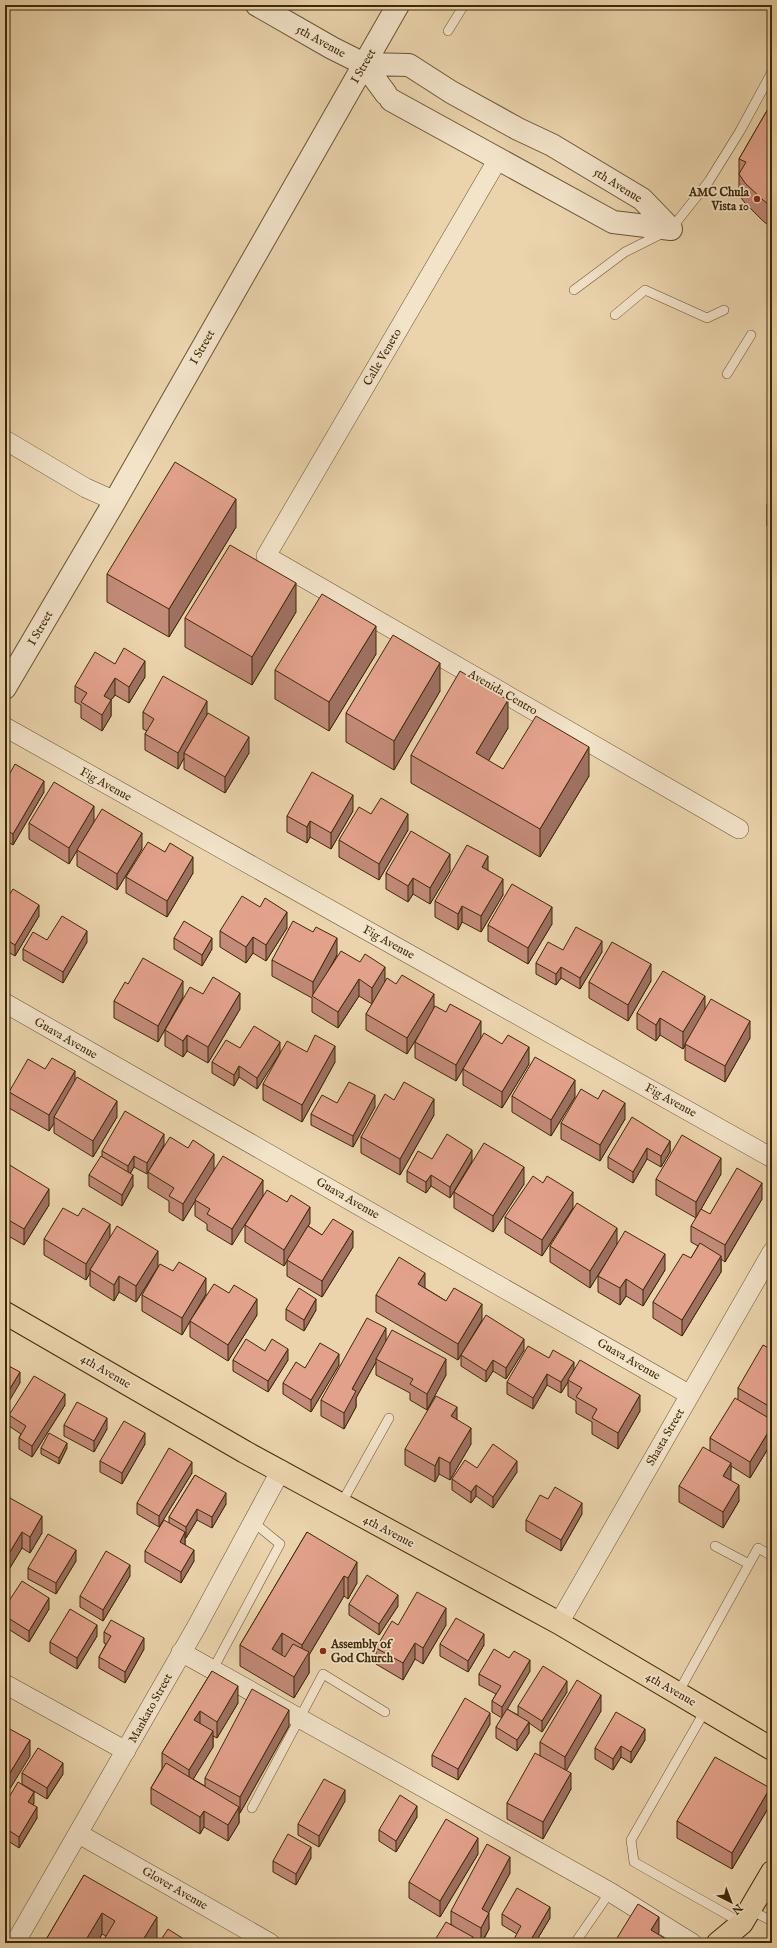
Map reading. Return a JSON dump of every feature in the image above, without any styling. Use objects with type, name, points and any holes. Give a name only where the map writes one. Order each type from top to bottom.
[{"type":"main road","name":"4th Avenue","points":[[5,1313],[212,1433],[559,1623],[772,1749]]},
{"type":"main road","points":[[718,1943],[745,1925],[772,1872]]},
{"type":"street","name":"5th Avenue","points":[[257,5],[332,48],[364,64],[409,65],[451,92],[518,129],[552,145],[642,199],[671,229]]},
{"type":"street","name":"I Street","points":[[5,688],[115,501],[398,5]]},
{"type":"street","name":"5th Avenue","points":[[364,64],[388,97],[613,222],[671,229]]},
{"type":"street","name":"Calle Veneto","points":[[266,556],[498,158]]},
{"type":"street","points":[[5,440],[86,488],[115,501]]},
{"type":"street","name":"Avenida Centro","points":[[266,556],[739,829]]},
{"type":"street","name":"Fig Avenue","points":[[5,727],[772,1158]]},
{"type":"street","name":"Guava Avenue","points":[[5,1003],[690,1395]]},
{"type":"street","name":"Shasta Street","points":[[559,1623],[772,1252]]},
{"type":"street","name":"Mankato Street","points":[[15,1943],[126,1751],[281,1470]]},
{"type":"street","points":[[181,1652],[212,1671],[610,1892],[692,1943]]},
{"type":"street","points":[[5,1684],[126,1751]]},
{"type":"street","name":"Glover Avenue","points":[[79,1834],[270,1943]]},
{"type":"lane","points":[[448,30],[464,5]]},
{"type":"lane","points":[[574,290],[625,252],[671,229],[709,180],[740,131],[772,72]]},
{"type":"lane","points":[[615,315],[645,290],[707,318],[724,310]]},
{"type":"lane","points":[[727,374],[751,335]]},
{"type":"lane","points":[[341,1504],[389,1418]]},
{"type":"lane","points":[[212,1671],[280,1544],[253,1522]]},
{"type":"lane","points":[[715,1546],[749,1564]]},
{"type":"lane","points":[[678,1693],[758,1548],[772,1556]]},
{"type":"lane","points":[[252,1808],[300,1720],[323,1674],[385,1712]]},
{"type":"lane","points":[[706,1709],[631,1840],[634,1862],[745,1925],[772,1921]]},
{"type":"lane","points":[[574,1943],[610,1892]]},
{"type":"building","points":[[772,102],[772,207],[745,183],[739,174],[746,162],[739,159]]},
{"type":"building","points":[[175,462],[236,499],[169,609],[107,574]]},
{"type":"building","points":[[772,495],[772,510],[767,505]]},
{"type":"building","points":[[230,545],[296,583],[252,657],[185,618]]},
{"type":"building","points":[[322,594],[376,626],[329,702],[275,670]]},
{"type":"building","points":[[393,635],[440,663],[394,741],[346,713]]},
{"type":"building","points":[[124,648],[145,661],[129,687],[115,678],[104,696],[111,700],[102,715],[81,702],[87,693],[75,686],[95,652],[115,664]]},
{"type":"building","points":[[460,671],[508,700],[476,753],[503,769],[536,716],[589,747],[540,829],[411,755]]},
{"type":"building","points":[[163,676],[207,701],[178,753],[145,734],[154,719],[143,712]]},
{"type":"building","points":[[208,713],[249,737],[225,777],[184,753]]},
{"type":"building","points":[[15,764],[44,781],[13,834],[5,829],[5,782]]},
{"type":"building","points":[[312,772],[353,795],[331,833],[310,821],[307,827],[287,816]]},
{"type":"building","points":[[54,782],[94,806],[69,848],[29,823]]},
{"type":"building","points":[[381,798],[408,814],[379,864],[339,840],[359,807],[371,814]]},
{"type":"building","points":[[102,809],[142,833],[117,874],[77,850]]},
{"type":"building","points":[[411,831],[450,854],[430,888],[413,878],[408,886],[386,873]]},
{"type":"building","points":[[148,842],[165,852],[170,843],[193,857],[167,901],[126,877]]},
{"type":"building","points":[[467,845],[488,856],[482,867],[503,879],[481,916],[462,906],[458,914],[435,901]]},
{"type":"building","points":[[512,884],[552,907],[528,948],[488,925]]},
{"type":"building","points":[[13,889],[39,905],[15,945],[5,939],[5,902]]},
{"type":"building","points":[[242,896],[260,907],[265,898],[287,912],[266,945],[253,937],[246,947],[220,931]]},
{"type":"building","points":[[62,916],[87,931],[63,972],[23,949],[33,932],[47,940]]},
{"type":"building","points":[[184,921],[212,938],[202,955],[174,938]]},
{"type":"building","points":[[293,921],[313,932],[316,927],[337,938],[313,982],[272,960]]},
{"type":"building","points":[[576,927],[602,941],[580,978],[561,967],[556,974],[536,963],[548,942],[563,950]]},
{"type":"building","points":[[612,942],[651,964],[628,1005],[589,982]]},
{"type":"building","points":[[341,951],[360,962],[365,954],[385,967],[372,988],[359,979],[338,1012],[312,996]]},
{"type":"building","points":[[143,958],[183,981],[158,1026],[114,1001],[125,982],[128,984]]},
{"type":"building","points":[[663,971],[705,996],[683,1032],[660,1018],[656,1025],[637,1013]]},
{"type":"building","points":[[402,975],[434,994],[407,1038],[366,1014],[387,978],[396,984]]},
{"type":"building","points":[[213,977],[240,993],[208,1047],[187,1035],[183,1041],[165,1030],[190,987],[203,994]]},
{"type":"building","points":[[711,999],[750,1021],[725,1066],[685,1044]]},
{"type":"building","points":[[450,1004],[481,1021],[456,1065],[415,1042],[435,1006],[446,1012]]},
{"type":"building","points":[[254,1026],[280,1042],[257,1078],[239,1066],[234,1075],[212,1062],[226,1040],[240,1048]]},
{"type":"building","points":[[484,1033],[502,1044],[508,1035],[529,1047],[502,1092],[463,1069]]},
{"type":"building","points":[[315,1035],[335,1046],[302,1105],[263,1084],[287,1041],[307,1052]]},
{"type":"building","points":[[535,1057],[575,1080],[551,1120],[512,1096]]},
{"type":"building","points":[[52,1058],[75,1071],[49,1115],[9,1092],[28,1059],[45,1069]]},
{"type":"building","points":[[77,1077],[117,1101],[93,1141],[54,1117]]},
{"type":"building","points":[[349,1082],[375,1095],[353,1136],[311,1114],[322,1095],[337,1103]]},
{"type":"building","points":[[404,1082],[434,1099],[400,1159],[361,1137],[385,1094],[394,1100]]},
{"type":"building","points":[[581,1089],[598,1099],[603,1090],[625,1103],[600,1145],[561,1123]]},
{"type":"building","points":[[125,1111],[164,1134],[147,1163],[134,1156],[128,1166],[102,1151]]},
{"type":"building","points":[[632,1117],[670,1141],[661,1156],[647,1148],[633,1172],[608,1157]]},
{"type":"building","points":[[447,1134],[472,1150],[450,1187],[431,1175],[426,1182],[407,1171],[418,1151],[432,1159]]},
{"type":"building","points":[[682,1135],[721,1158],[696,1202],[656,1179]]},
{"type":"building","points":[[170,1137],[188,1148],[193,1140],[214,1154],[183,1204],[169,1196],[174,1188],[148,1172]]},
{"type":"building","points":[[484,1143],[524,1167],[493,1216],[454,1192]]},
{"type":"building","points":[[101,1156],[133,1175],[122,1195],[89,1175]]},
{"type":"building","points":[[223,1156],[263,1180],[232,1229],[207,1214],[210,1209],[195,1200]]},
{"type":"building","points":[[8,1164],[49,1189],[24,1229],[5,1218],[5,1170]]},
{"type":"building","points":[[737,1168],[762,1183],[725,1245],[691,1226],[701,1209],[710,1214]]},
{"type":"building","points":[[533,1176],[543,1183],[547,1176],[573,1192],[542,1240],[505,1217]]},
{"type":"building","points":[[267,1190],[287,1202],[291,1195],[310,1207],[284,1250],[245,1225]]},
{"type":"building","points":[[577,1203],[617,1228],[590,1271],[550,1246]]},
{"type":"building","points":[[63,1208],[78,1216],[83,1208],[110,1224],[86,1264],[44,1239]]},
{"type":"building","points":[[333,1219],[353,1231],[322,1281],[287,1260],[308,1226],[322,1235]]},
{"type":"building","points":[[117,1226],[158,1251],[136,1286],[119,1276],[114,1285],[90,1270]]},
{"type":"building","points":[[625,1231],[665,1254],[643,1290],[626,1279],[620,1288],[598,1276]]},
{"type":"building","points":[[700,1243],[721,1256],[682,1320],[653,1302],[683,1254],[691,1258]]},
{"type":"building","points":[[399,1257],[425,1273],[418,1284],[446,1301],[454,1288],[482,1304],[458,1344],[376,1295]]},
{"type":"building","points":[[179,1262],[206,1278],[182,1318],[142,1295],[160,1264],[173,1271]]},
{"type":"building","points":[[214,1284],[229,1293],[234,1285],[257,1299],[228,1345],[190,1321]]},
{"type":"building","points":[[299,1288],[316,1299],[304,1320],[286,1309]]},
{"type":"building","points":[[486,1315],[524,1339],[506,1368],[493,1360],[486,1371],[461,1355]]},
{"type":"building","points":[[367,1318],[386,1328],[352,1389],[356,1391],[344,1413],[321,1400]]},
{"type":"building","points":[[392,1330],[446,1359],[427,1394],[410,1384],[413,1379],[376,1359]]},
{"type":"building","points":[[772,1335],[772,1344],[768,1342]]},
{"type":"building","points":[[246,1339],[265,1351],[272,1339],[288,1349],[268,1381],[233,1360]]},
{"type":"building","points":[[320,1343],[339,1354],[311,1400],[283,1383],[296,1362],[305,1368]]},
{"type":"building","points":[[763,1345],[772,1350],[772,1408],[738,1388]]},
{"type":"building","points":[[528,1346],[549,1358],[553,1350],[574,1362],[561,1382],[547,1374],[533,1398],[507,1382]]},
{"type":"building","points":[[580,1360],[640,1395],[618,1433],[592,1418],[597,1409],[576,1397],[582,1388],[568,1380]]},
{"type":"building","points":[[5,1364],[20,1372],[5,1397]]},
{"type":"building","points":[[34,1376],[65,1394],[32,1446],[19,1438],[26,1426],[9,1415]]},
{"type":"building","points":[[436,1396],[457,1407],[451,1416],[471,1428],[450,1463],[439,1457],[435,1466],[405,1449]]},
{"type":"building","points":[[735,1398],[772,1420],[772,1426],[750,1462],[710,1438]]},
{"type":"building","points":[[77,1402],[107,1418],[94,1441],[64,1425]]},
{"type":"building","points":[[124,1421],[145,1433],[122,1473],[100,1461]]},
{"type":"building","points":[[49,1433],[67,1443],[59,1458],[41,1448]]},
{"type":"building","points":[[493,1444],[517,1461],[493,1497],[476,1485],[471,1492],[452,1479],[465,1460],[477,1468]]},
{"type":"building","points":[[703,1447],[731,1463],[723,1476],[739,1485],[723,1512],[679,1486]]},
{"type":"building","points":[[169,1448],[192,1462],[159,1516],[137,1503]]},
{"type":"building","points":[[195,1475],[226,1493],[212,1517],[197,1509],[186,1527],[169,1517]]},
{"type":"building","points":[[555,1487],[582,1503],[561,1540],[526,1520],[540,1495],[548,1499]]},
{"type":"building","points":[[10,1498],[42,1516],[30,1537],[22,1532],[5,1560],[5,1507]]},
{"type":"building","points":[[164,1520],[185,1532],[180,1542],[194,1550],[181,1572],[145,1551]]},
{"type":"building","points":[[307,1532],[357,1562],[348,1578],[344,1576],[302,1645],[282,1633],[272,1649],[285,1657],[293,1644],[309,1652],[294,1677],[240,1645]]},
{"type":"building","points":[[48,1534],[76,1550],[56,1583],[28,1568]]},
{"type":"building","points":[[106,1551],[130,1565],[103,1610],[80,1596]]},
{"type":"building","points":[[367,1575],[398,1595],[379,1624],[349,1604]]},
{"type":"building","points":[[22,1581],[49,1598],[29,1631],[5,1616],[5,1607]]},
{"type":"building","points":[[417,1592],[446,1608],[423,1648],[415,1643],[403,1663],[376,1648],[392,1621],[398,1625]]},
{"type":"building","points":[[70,1609],[97,1625],[77,1658],[50,1642]]},
{"type":"building","points":[[456,1618],[484,1634],[468,1661],[440,1644]]},
{"type":"building","points":[[111,1620],[144,1638],[125,1672],[99,1657],[111,1636],[104,1632]]},
{"type":"building","points":[[494,1649],[509,1658],[514,1651],[530,1660],[502,1707],[492,1701],[501,1686],[479,1674]]},
{"type":"building","points":[[543,1666],[567,1681],[542,1721],[518,1706]]},
{"type":"building","points":[[212,1671],[238,1686],[217,1722],[200,1711],[194,1720],[213,1731],[189,1770],[162,1753]]},
{"type":"building","points":[[577,1680],[601,1695],[565,1757],[540,1742]]},
{"type":"building","points":[[252,1689],[289,1710],[240,1797],[205,1778]]},
{"type":"building","points":[[465,1698],[490,1713],[458,1769],[432,1755]]},
{"type":"building","points":[[507,1709],[529,1722],[517,1740],[496,1727]]},
{"type":"building","points":[[616,1712],[645,1729],[631,1752],[621,1746],[613,1759],[595,1748]]},
{"type":"building","points":[[6,1727],[30,1740],[5,1781],[5,1729]]},
{"type":"building","points":[[38,1748],[63,1763],[47,1788],[22,1773]]},
{"type":"building","points":[[535,1753],[571,1773],[543,1822],[507,1803]]},
{"type":"building","points":[[715,1757],[770,1788],[732,1853],[677,1821]]},
{"type":"building","points":[[166,1763],[239,1807],[228,1825],[204,1811],[200,1817],[151,1788]]},
{"type":"building","points":[[324,1779],[345,1790],[319,1836],[298,1824]]},
{"type":"building","points":[[18,1782],[34,1792],[28,1802],[37,1807],[19,1837],[5,1828],[5,1804]]},
{"type":"building","points":[[400,1795],[417,1806],[396,1841],[379,1830]]},
{"type":"building","points":[[446,1819],[478,1838],[440,1901],[409,1882]]},
{"type":"building","points":[[288,1834],[311,1847],[296,1874],[273,1861]]},
{"type":"building","points":[[487,1844],[510,1857],[482,1909],[489,1913],[481,1928],[451,1911]]},
{"type":"building","points":[[5,1849],[9,1852],[5,1858]]},
{"type":"building","points":[[5,1870],[8,1872],[5,1877]]},
{"type":"building","points":[[84,1875],[157,1917],[141,1943],[102,1943],[115,1921],[102,1913],[84,1943],[44,1943]]},
{"type":"building","points":[[517,1888],[550,1907],[529,1943],[512,1943],[521,1926],[502,1914]]},
{"type":"building","points":[[638,1904],[659,1917],[651,1930],[671,1942],[670,1943],[614,1943]]},
{"type":"building","points":[[446,1922],[473,1937],[470,1943],[433,1943]]},
{"type":"building","points":[[168,1929],[190,1943],[159,1943]]},
{"type":"place","name":"AMC Chula Vista 10","points":[[757,199]]},
{"type":"place","name":"Assembly of God Church","points":[[323,1651]]}]
